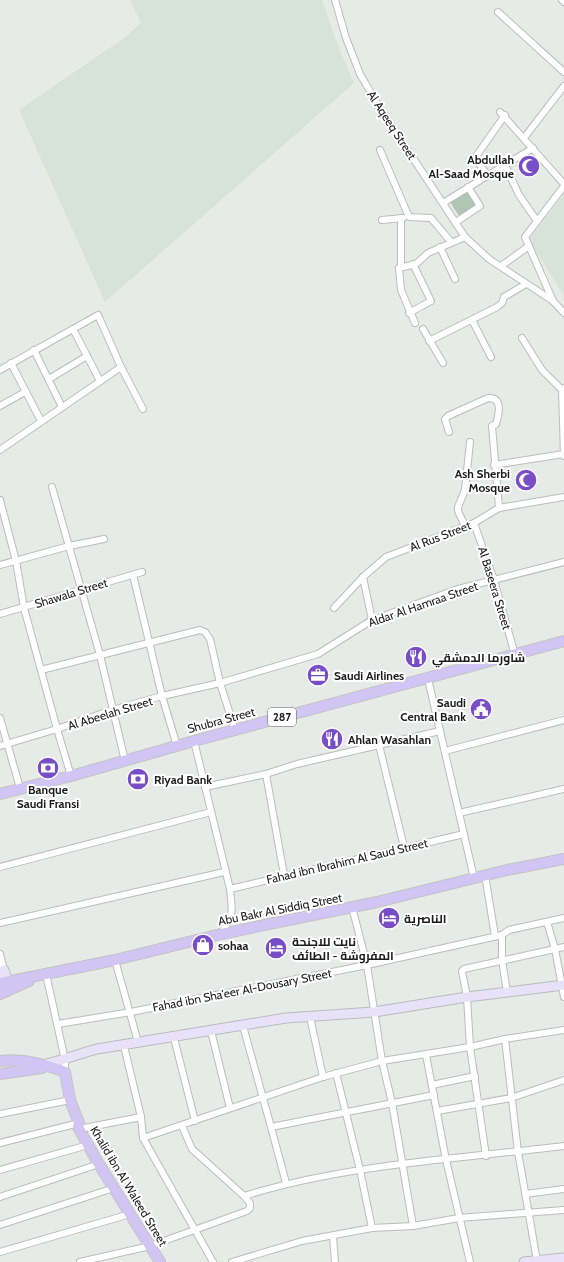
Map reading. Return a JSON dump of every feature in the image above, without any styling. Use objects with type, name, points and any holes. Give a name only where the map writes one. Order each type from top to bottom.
[{"type":"main road","name":"Shubra Street","points":[[0,794],[71,776],[194,741],[428,679],[564,641]]},
{"type":"main road","name":"Abu Bakr Al Siddiq Street","points":[[0,983],[115,960],[220,934],[352,907],[485,875],[564,859]]},
{"type":"main road","points":[[0,994],[46,974]]},
{"type":"main road","points":[[0,1061],[13,1059],[46,1066],[65,1072]]},
{"type":"main road","points":[[0,1074],[46,1066]]},
{"type":"main road","name":"Khalid ibn Al Waleed Street","points":[[65,1072],[70,1100],[79,1126],[88,1145],[160,1262]]},
{"type":"street","name":"Al Aqeeq Street","points":[[335,0],[346,38],[360,74],[378,105],[465,237],[488,259],[553,301],[564,313]]},
{"type":"street","points":[[498,12],[564,72]]},
{"type":"street","points":[[524,138],[564,86]]},
{"type":"street","points":[[487,175],[476,158],[502,114],[564,185],[525,237],[553,301]]},
{"type":"street","points":[[443,203],[533,148]]},
{"type":"street","points":[[380,150],[409,218]]},
{"type":"street","points":[[505,165],[519,195],[537,221]]},
{"type":"street","points":[[456,222],[480,206],[468,187]]},
{"type":"street","points":[[401,218],[401,267],[398,270],[401,290],[409,313],[415,323]]},
{"type":"street","points":[[382,220],[401,218],[431,218],[451,242]]},
{"type":"street","points":[[401,267],[419,262],[424,256],[440,247],[465,237]]},
{"type":"street","points":[[501,266],[529,246]]},
{"type":"street","points":[[440,247],[455,279]]},
{"type":"street","points":[[409,313],[430,303],[431,299],[413,264]]},
{"type":"street","points":[[429,341],[497,308],[502,303],[504,297],[526,284]]},
{"type":"street","points":[[0,370],[98,316],[121,367],[143,409]]},
{"type":"street","points":[[472,320],[491,357]]},
{"type":"street","points":[[73,329],[100,381]]},
{"type":"street","points":[[423,329],[443,364]]},
{"type":"street","points":[[522,338],[542,370],[563,389],[564,458]]},
{"type":"street","points":[[34,350],[62,408]]},
{"type":"street","points":[[49,379],[87,356]]},
{"type":"street","points":[[11,363],[41,421]]},
{"type":"street","points":[[0,450],[121,367]]},
{"type":"street","points":[[0,406],[25,392]]},
{"type":"street","points":[[449,432],[445,419],[448,416],[488,398],[497,400],[500,411],[496,424],[492,426],[494,465],[499,508]]},
{"type":"street","points":[[465,526],[458,511],[458,507],[465,490],[470,442]]},
{"type":"street","points":[[494,465],[564,454]]},
{"type":"street","points":[[52,487],[100,655],[125,761]]},
{"type":"street","name":"Al Rus Street","points":[[334,608],[386,557],[474,523],[499,508],[564,497]]},
{"type":"street","points":[[0,500],[2,513],[16,561],[24,608],[71,776]]},
{"type":"street","name":"Al Baseera Street","points":[[474,523],[494,580],[515,655]]},
{"type":"street","points":[[0,565],[69,546],[104,539]]},
{"type":"street","name":"Aldar Al Hamraa Street","points":[[220,683],[318,654],[372,620],[458,589],[564,562]]},
{"type":"street","name":"Shawala Street","points":[[0,614],[142,572]]},
{"type":"street","points":[[133,575],[151,643],[162,696],[177,746]]},
{"type":"street","points":[[363,578],[372,620]]},
{"type":"street","points":[[41,670],[200,630],[205,632],[210,639],[220,683],[235,730]]},
{"type":"street","points":[[428,679],[474,878]]},
{"type":"street","name":"Al Abeelah Street","points":[[3,745],[57,730],[112,710],[162,696],[220,683]]},
{"type":"street","points":[[0,718],[3,745],[20,788]]},
{"type":"street","points":[[445,751],[564,720]]},
{"type":"street","points":[[205,787],[266,774],[297,764],[440,731]]},
{"type":"street","points":[[194,741],[224,872],[230,889],[233,912],[230,922],[220,934]]},
{"type":"street","points":[[379,745],[404,847]]},
{"type":"street","points":[[266,774],[284,875]]},
{"type":"street","points":[[459,813],[564,789]]},
{"type":"street","points":[[0,867],[211,812]]},
{"type":"street","name":"Fahad ibn Ibrahim Al Saud Street","points":[[230,889],[284,875],[464,834]]},
{"type":"street","points":[[0,923],[224,872]]},
{"type":"street","points":[[485,875],[495,936]]},
{"type":"street","points":[[352,907],[367,966],[382,1061],[392,1103],[413,1226]]},
{"type":"street","name":"Fahad ibn Sha'eer Al-Dousary Street","points":[[58,1024],[131,1012],[367,966],[495,936],[509,930],[564,918]]},
{"type":"street","points":[[547,922],[555,948],[564,997]]},
{"type":"street","points":[[502,934],[502,960],[507,992]]},
{"type":"street","points":[[486,1156],[470,1047],[467,997],[462,971],[464,969],[502,960],[564,947]]},
{"type":"street","points":[[0,954],[1,972]]},
{"type":"street","points":[[115,960],[131,1012],[138,1042]]},
{"type":"street","points":[[46,974],[65,1060],[65,1072]]},
{"type":"street","points":[[46,1066],[80,1053],[286,1018],[374,1012],[467,997],[563,985]]},
{"type":"street","points":[[310,1017],[323,1077]]},
{"type":"street","points":[[243,1026],[272,1127],[286,1183]]},
{"type":"street","points":[[143,1138],[323,1077],[382,1061],[426,1055],[505,1039],[564,1030]]},
{"type":"street","points":[[211,1031],[230,1108]]},
{"type":"street","points":[[174,1038],[195,1121]]},
{"type":"street","points":[[505,1039],[518,1152],[537,1261]]},
{"type":"street","points":[[124,1046],[142,1117],[143,1138],[194,1231],[213,1262]]},
{"type":"street","points":[[426,1055],[446,1160],[470,1262]]},
{"type":"street","points":[[336,1074],[360,1170],[372,1228]]},
{"type":"street","points":[[432,1085],[475,1076]]},
{"type":"street","points":[[437,1111],[511,1098],[564,1080]]},
{"type":"street","points":[[272,1127],[434,1095]]},
{"type":"street","points":[[0,1114],[70,1100]]},
{"type":"street","points":[[0,1143],[79,1126],[142,1117]]},
{"type":"street","points":[[80,1262],[150,1246],[247,1211],[250,1208],[250,1203],[244,1196],[192,1149],[182,1126]]},
{"type":"street","points":[[0,1163],[1,1170],[88,1145]]},
{"type":"street","points":[[244,1196],[286,1183],[360,1170],[564,1146]]},
{"type":"street","points":[[0,1196],[99,1164]]},
{"type":"street","points":[[0,1225],[114,1188]]},
{"type":"street","points":[[525,1194],[564,1189]]},
{"type":"street","points":[[232,1262],[302,1240],[333,1236],[372,1228],[413,1226],[459,1218],[564,1210]]},
{"type":"street","points":[[0,1252],[130,1214]]},
{"type":"street","points":[[333,1236],[335,1262]]},
{"type":"street","points":[[524,1262],[564,1258]]},
{"type":"shaded area","points":[[130,0],[322,0],[338,46],[354,83],[105,302],[19,110],[124,38],[141,23]]},
{"type":"shaded area","points":[[564,194],[564,296],[529,240]]},
{"type":"green space","points":[[466,191],[476,206],[459,216],[450,202]]},
{"type":"place","name":"Abdullah Al-Saad Mosque","points":[[529,166]]},
{"type":"place","name":"Ash Sherbi Mosque","points":[[526,480]]},
{"type":"place","name":"شاورما الدمشقي","points":[[416,657]]},
{"type":"place","name":"Saudi Airlines","points":[[318,675]]},
{"type":"place","name":"Saudi Central Bank","points":[[481,709]]},
{"type":"place","name":"Ahlan Wasahlan","points":[[332,739]]},
{"type":"place","name":"Banque Saudi Fransi","points":[[48,768]]},
{"type":"place","name":"Riyad Bank","points":[[138,779]]},
{"type":"place","name":"الناصرية","points":[[389,918]]},
{"type":"place","name":"sohaa","points":[[203,945]]},
{"type":"place","name":"نايت للاجنحة المفروشة - الطائف","points":[[276,948]]}]
